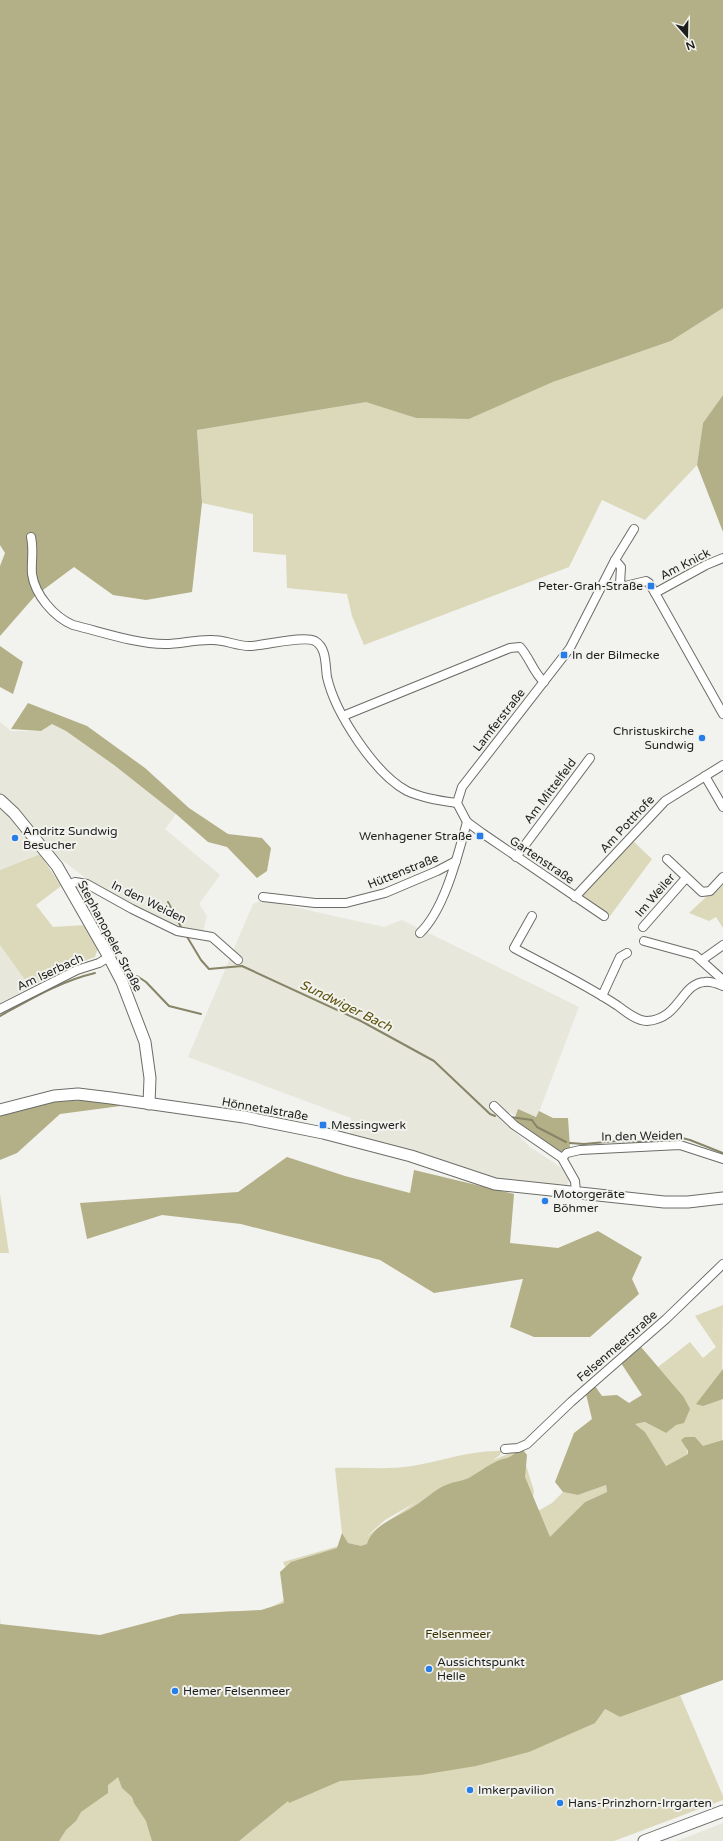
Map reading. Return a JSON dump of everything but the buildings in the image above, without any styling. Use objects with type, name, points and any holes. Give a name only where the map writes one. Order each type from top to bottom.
[{"type":"main road","name":"Stephanopeler Straße","points":[[0,800],[14,813],[50,857],[68,885],[109,957],[133,1007],[145,1042],[150,1078],[149,1104]]},
{"type":"main road","name":"Hönnetalstraße","points":[[0,1110],[54,1096],[78,1094],[244,1117],[323,1133],[411,1156],[495,1184],[664,1202],[723,1204]]},
{"type":"main road","name":"Hönnetalstraße","points":[[688,1202],[723,1198]]},
{"type":"main road","points":[[644,1841],[723,1811]]},
{"type":"street","name":"Lamferstraße","points":[[457,803],[462,787],[570,648],[615,560],[634,529]]},
{"type":"street","points":[[31,537],[34,547],[32,574],[38,591],[42,598],[64,621],[80,627],[148,642],[165,644],[214,640],[248,646],[302,640],[314,641],[322,649],[325,658],[327,677],[343,716],[361,745],[389,779],[408,791],[457,803],[467,822],[456,861],[440,902],[428,925],[420,933]]},
{"type":"street","name":"Am Knick","points":[[615,560],[621,567],[620,584],[625,586],[646,581],[655,593],[706,565],[723,558]]},
{"type":"street","points":[[655,593],[723,714]]},
{"type":"street","points":[[343,716],[510,648],[520,647],[527,655],[536,674],[544,682]]},
{"type":"street","name":"Am Mittelfeld","points":[[516,857],[590,758]]},
{"type":"street","points":[[723,765],[705,776],[723,807]]},
{"type":"street","name":"Am Potthofe","points":[[575,897],[665,801],[705,776]]},
{"type":"street","name":"Gartenstraße","points":[[467,822],[604,916]]},
{"type":"street","name":"Im Weiler","points":[[667,859],[702,892],[710,891],[723,877]]},
{"type":"street","name":"Hüttenstraße","points":[[263,897],[315,903],[346,903],[386,893],[456,861]]},
{"type":"street","name":"Im Weiler","points":[[643,927],[686,878]]},
{"type":"street","name":"In den Weiden","points":[[68,885],[75,882],[87,884],[132,909],[177,931],[212,937],[238,960]]},
{"type":"street","points":[[532,916],[514,948],[602,996],[634,1017],[646,1021],[656,1020],[674,1009],[694,984],[707,981],[723,986]]},
{"type":"street","points":[[644,941],[695,955],[723,980]]},
{"type":"street","points":[[702,960],[723,945]]},
{"type":"street","points":[[602,996],[620,957],[627,953]]},
{"type":"street","name":"Am Iserbach","points":[[0,1008],[77,970],[99,963],[109,957]]},
{"type":"street","points":[[494,1106],[514,1125],[562,1158],[575,1180],[576,1192]]},
{"type":"street","name":"In den Weiden","points":[[562,1158],[567,1153],[580,1150],[669,1145],[690,1148],[723,1159]]},
{"type":"street","name":"Felsenmeerstraße","points":[[505,1449],[518,1448],[527,1444],[581,1392],[666,1319],[723,1264]]},
{"type":"shaded area","points":[[0,722],[11,731],[41,731],[52,724],[66,731],[114,765],[176,814],[165,829],[220,875],[199,904],[207,916],[203,931],[175,927],[91,882],[49,850],[0,870]]},
{"type":"shaded area","points":[[262,900],[384,927],[402,920],[579,1007],[537,1117],[518,1109],[515,1115],[495,1105],[491,1109],[530,1147],[571,1174],[567,1186],[545,1186],[500,1182],[350,1137],[351,1118],[188,1057],[253,904]]},
{"type":"shaded area","points":[[0,945],[30,987],[0,1003]]},
{"type":"shaded area","points":[[723,1823],[723,1841],[677,1841]]},
{"type":"green space","points":[[0,0],[723,0],[723,308],[671,341],[553,382],[469,419],[416,418],[366,402],[197,430],[202,503],[192,592],[146,600],[113,595],[74,567],[35,596],[0,636],[0,566],[5,553],[0,545]]},
{"type":"green space","points":[[723,308],[723,395],[703,423],[697,465],[645,520],[602,500],[569,567],[364,645],[352,616],[347,594],[287,588],[286,555],[253,552],[253,514],[202,503],[197,430],[366,401],[416,418],[469,419],[553,382],[671,341]]},
{"type":"green space","points":[[723,395],[723,532],[697,465],[703,423]]},
{"type":"green space","points":[[0,646],[23,662],[13,694],[0,687]]},
{"type":"green space","points":[[28,703],[87,726],[145,768],[189,808],[228,834],[262,838],[271,848],[267,871],[257,878],[227,847],[208,842],[176,814],[114,765],[66,731],[52,724],[41,731],[11,729]]},
{"type":"green space","points":[[633,841],[652,859],[610,916],[580,897]]},
{"type":"green space","points":[[40,854],[61,886],[36,905],[53,927],[85,925],[98,948],[95,957],[73,965],[30,987],[0,945],[0,870]]},
{"type":"green space","points":[[723,881],[723,928],[716,917],[709,921],[689,913]]},
{"type":"green space","points":[[84,1100],[128,1105],[60,1114],[17,1153],[0,1160],[0,1115],[52,1102]]},
{"type":"green space","points":[[518,1109],[536,1117],[539,1111],[553,1118],[568,1118],[570,1148],[559,1152],[514,1120]]},
{"type":"green space","points":[[287,1157],[345,1176],[410,1193],[414,1170],[514,1194],[510,1243],[558,1248],[598,1231],[642,1257],[632,1279],[639,1294],[590,1337],[534,1337],[510,1327],[523,1279],[434,1293],[380,1260],[241,1224],[162,1215],[87,1239],[80,1203],[238,1192]]},
{"type":"green space","points":[[0,1194],[9,1253],[0,1253]]},
{"type":"green space","name":"Felsenmeer","points":[[723,1305],[723,1653],[605,1709],[620,1717],[680,1695],[723,1796],[723,1800],[614,1841],[0,1841],[0,1618],[1,1629],[98,1638],[179,1616],[229,1611],[260,1613],[296,1592],[283,1562],[342,1545],[356,1545],[347,1543],[342,1533],[335,1468],[403,1467],[478,1452],[501,1451],[500,1455],[493,1460],[521,1449],[534,1491],[533,1497],[546,1537],[549,1536],[538,1511],[552,1503],[563,1492],[578,1495],[606,1485],[607,1492],[585,1502],[555,1533],[693,1455],[685,1445],[688,1454],[666,1466],[645,1432],[635,1424],[645,1422],[666,1433],[683,1396],[658,1367],[690,1342],[703,1358],[716,1347],[695,1316]],"holes":[[[416,1502],[367,1536],[385,1520]]]},
{"type":"green space","name":"Felsenmeer","points":[[641,1347],[683,1396],[690,1409],[684,1423],[676,1425],[666,1433],[645,1422],[635,1424],[645,1432],[666,1466],[688,1454],[688,1451],[681,1440],[685,1437],[695,1437],[703,1446],[723,1440],[723,1680],[620,1717],[605,1709],[595,1723],[529,1752],[476,1766],[421,1775],[340,1781],[289,1803],[288,1801],[239,1841],[152,1841],[146,1821],[134,1803],[132,1797],[122,1788],[118,1777],[108,1785],[108,1793],[81,1812],[76,1821],[66,1830],[59,1841],[0,1841],[0,1624],[100,1635],[180,1614],[261,1610],[284,1603],[280,1572],[291,1562],[337,1548],[342,1533],[348,1543],[361,1546],[367,1544],[370,1537],[380,1526],[407,1511],[437,1490],[449,1484],[469,1478],[493,1463],[523,1450],[527,1455],[525,1477],[550,1537],[585,1502],[607,1492],[606,1485],[578,1495],[563,1492],[555,1482],[574,1433],[592,1419],[586,1394],[595,1386],[602,1396],[617,1395],[629,1403],[642,1395],[621,1363]]},
{"type":"green space","points":[[723,1369],[723,1399],[703,1406],[696,1404]]},
{"type":"waterway","name":"Sundwiger Bach","points":[[168,902],[181,927]]},
{"type":"waterway","name":"Sundwiger Bach","points":[[186,935],[201,960],[209,969],[242,966],[361,1021],[434,1061],[490,1114],[495,1116]]},
{"type":"waterway","points":[[0,1016],[58,986],[82,976],[95,973]]},
{"type":"waterway","name":"Sundwiger Bach","points":[[137,976],[146,982],[169,1006],[201,1014]]},
{"type":"waterway","name":"Sundwiger Bach","points":[[510,1117],[532,1120],[537,1127],[566,1142]]},
{"type":"waterway","name":"Sundwiger Bach","points":[[570,1143],[584,1144],[617,1141],[648,1142],[682,1138],[723,1153]]},
{"type":"place","name":"Peter-Grah-Straße","points":[[651,586]]},
{"type":"place","name":"In der Bilmecke","points":[[564,655]]},
{"type":"place","name":"Christuskirche Sundwig","points":[[702,738]]},
{"type":"place","name":"Wenhagener Straße","points":[[480,836]]},
{"type":"place","name":"Andritz Sundwig Besucher","points":[[15,838]]},
{"type":"place","name":"Messingwerk","points":[[323,1125]]},
{"type":"place","name":"Motorgeräte Böhmer","points":[[545,1201]]},
{"type":"place","name":"Aussichtspunkt Helle","points":[[429,1669]]},
{"type":"place","name":"Hemer Felsenmeer","points":[[175,1691]]},
{"type":"place","name":"Imkerpavilion","points":[[470,1790]]},
{"type":"place","name":"Hans-Prinzhorn-Irrgarten","points":[[560,1803]]}]
